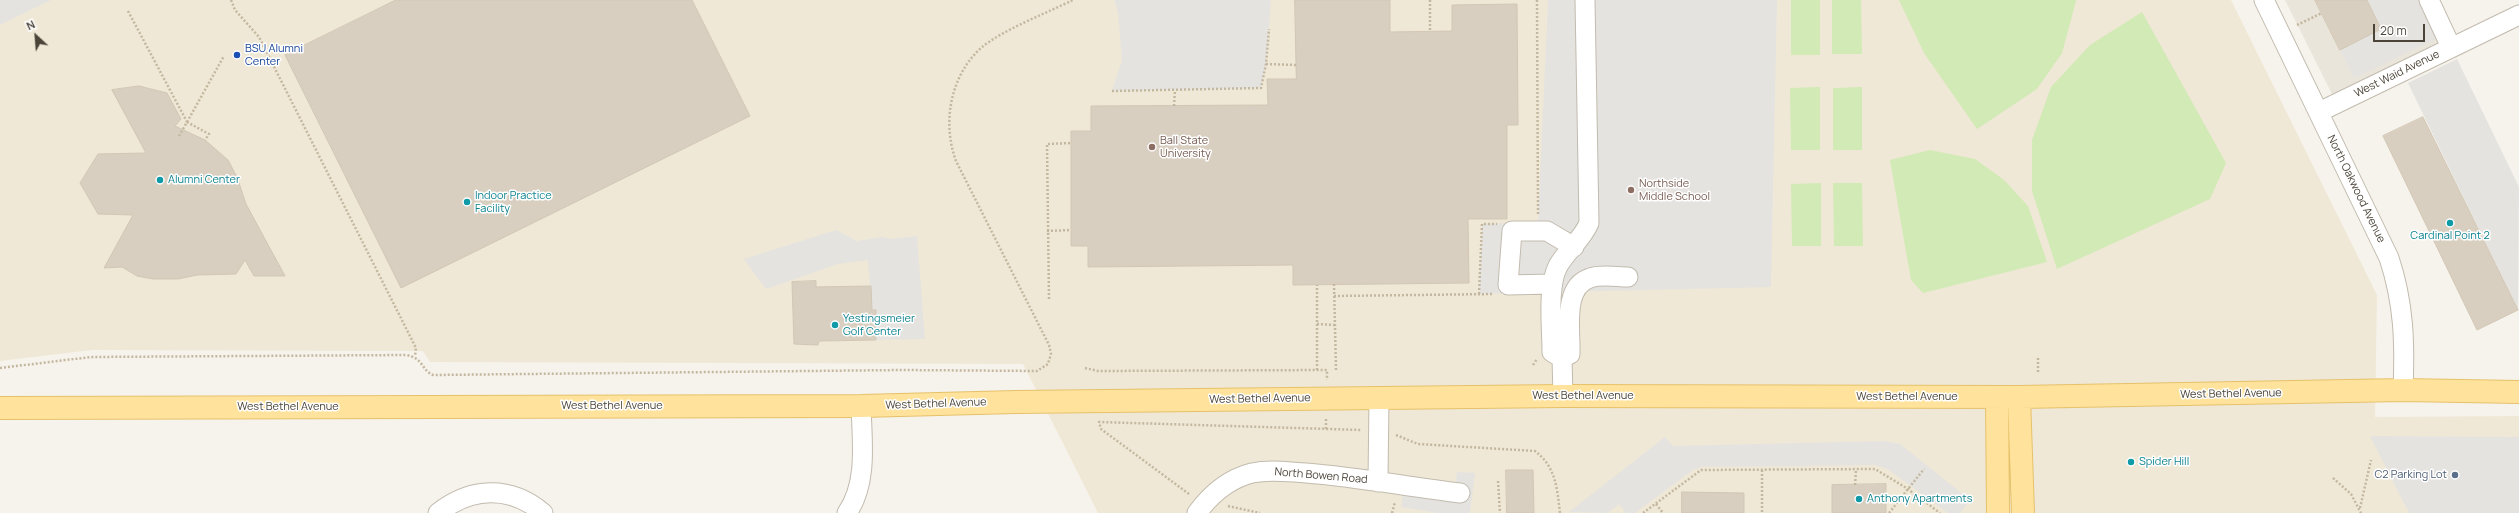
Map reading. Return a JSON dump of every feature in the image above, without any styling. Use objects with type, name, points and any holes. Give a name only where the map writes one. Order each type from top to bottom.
[{"type":"main road","name":"West Bethel Avenue","points":[[0,408],[861,406],[1563,396],[2019,398],[2403,390],[2519,392]]},
{"type":"main road","points":[[1997,397],[1998,513]]},
{"type":"main road","points":[[2019,398],[2023,513]]},
{"type":"street","points":[[1562,358],[1552,352],[1552,284],[1558,266],[1584,236],[1589,223],[1586,0]]},
{"type":"street","name":"North Oakwood Avenue","points":[[2264,0],[2380,235],[2399,289],[2404,350],[2403,390]]},
{"type":"street","points":[[2428,0],[2451,47]]},
{"type":"street","name":"West Waid Avenue","points":[[2319,112],[2519,14]]},
{"type":"street","points":[[1552,284],[1508,284],[1512,231],[1547,231],[1574,247]]},
{"type":"street","points":[[1562,358],[1570,354],[1572,296],[1578,284],[1591,278],[1628,277]]},
{"type":"street","points":[[1562,358],[1563,396]]},
{"type":"street","points":[[1378,482],[1379,398]]},
{"type":"street","points":[[847,513],[858,487],[862,467],[861,406]]},
{"type":"street","name":"North Bowen Road","points":[[1201,507],[1216,490],[1227,483],[1246,475],[1264,472],[1334,475],[1460,493]]},
{"type":"street","points":[[438,513],[452,502],[466,496],[492,493],[517,496],[543,513]]},
{"type":"path","points":[[231,0],[235,10],[259,38],[416,348],[415,356]]},
{"type":"path","points":[[0,368],[91,357],[415,356],[420,360],[429,373],[433,375],[902,370],[1037,371],[1048,364],[1051,354],[1049,345],[956,161],[951,148],[949,115],[954,91],[965,69],[981,48],[1002,35],[1073,0]]},
{"type":"path","points":[[1430,0],[1430,31]]},
{"type":"path","points":[[1537,0],[1538,222]]},
{"type":"path","points":[[128,11],[187,122],[209,134],[205,140]]},
{"type":"path","points":[[2297,25],[2322,13]]},
{"type":"path","points":[[1112,91],[1261,88],[1266,64],[1269,29]]},
{"type":"path","points":[[179,136],[224,56]]},
{"type":"path","points":[[1266,64],[1296,65]]},
{"type":"path","points":[[1174,106],[1175,90]]},
{"type":"path","points":[[1049,299],[1047,144],[1071,143]]},
{"type":"path","points":[[1479,294],[1482,224],[1503,223]]},
{"type":"path","points":[[1047,231],[1071,230]]},
{"type":"path","points":[[1334,284],[1336,370]]},
{"type":"path","points":[[1316,370],[1317,285]]},
{"type":"path","points":[[1334,296],[1501,293]]},
{"type":"path","points":[[1317,324],[1335,324]]},
{"type":"path","points":[[1533,365],[1540,355]]},
{"type":"path","points":[[2038,358],[2038,372]]},
{"type":"path","points":[[1085,368],[1098,371],[1327,370]]},
{"type":"path","points":[[1260,513],[1201,507],[1194,499],[1101,429],[1099,422],[1379,430],[1418,444],[1535,451],[1544,458],[1553,471],[1560,513]]},
{"type":"path","points":[[2360,508],[2371,460]]},
{"type":"path","points":[[1889,513],[1924,468]]},
{"type":"path","points":[[1643,513],[1701,470],[1875,469],[1908,489],[1940,513]]},
{"type":"path","points":[[1762,470],[1762,513]]},
{"type":"path","points":[[1855,485],[1856,470]]},
{"type":"path","points":[[2333,478],[2351,494],[2360,508],[2361,513]]},
{"type":"path","points":[[1498,481],[1500,513]]},
{"type":"path","points":[[1656,504],[1663,513]]},
{"type":"shaded area","name":"Ball State University","points":[[0,0],[2231,0],[2377,295],[2375,417],[2519,416],[2519,513],[1098,513],[1023,364],[430,362],[423,351],[92,350],[0,361]]},
{"type":"shaded area","points":[[0,0],[51,0],[0,25]]},
{"type":"shaded area","points":[[1114,0],[1271,0],[1266,64],[1261,88],[1112,91],[1122,60],[1118,12]]},
{"type":"shaded area","points":[[1548,0],[1777,0],[1771,287],[1479,294],[1482,224],[1538,222]]},
{"type":"shaded area","points":[[2285,0],[2428,0],[2451,47],[2337,104]]},
{"type":"shaded area","points":[[2367,0],[2429,0],[2446,34],[2354,78],[2340,50],[2381,29]]},
{"type":"shaded area","points":[[2457,59],[2519,187],[2518,310],[2408,83]]},
{"type":"shaded area","points":[[836,230],[857,241],[881,237],[891,239],[917,236],[925,339],[876,340],[876,310],[872,310],[868,260],[838,264],[766,289],[744,259]]},
{"type":"shaded area","name":"C2 Parking Lot","points":[[2370,436],[2519,437],[2519,513],[2409,513]]},
{"type":"shaded area","points":[[1665,437],[1673,446],[1885,441],[1900,444],[1970,500],[1960,513],[1948,513],[1889,470],[1876,465],[1701,467],[1693,470],[1635,513],[1626,513],[1619,504],[1608,513],[1569,512]]},
{"type":"shaded area","points":[[1457,472],[1475,473],[1470,513],[1437,513],[1401,507],[1405,480],[1455,486]]},
{"type":"green space","points":[[1791,0],[1820,0],[1820,55],[1791,55]]},
{"type":"green space","points":[[1832,0],[1861,0],[1862,54],[1832,54]]},
{"type":"green space","points":[[1899,0],[2076,1],[2062,53],[2037,89],[1977,129],[1924,53]]},
{"type":"green space","points":[[2142,12],[2226,163],[2210,199],[2057,269],[2032,191],[2032,140],[2051,87],[2090,45]]},
{"type":"green space","points":[[1820,87],[1820,150],[1791,150],[1790,88]]},
{"type":"green space","points":[[1862,87],[1862,150],[1833,150],[1833,88]]},
{"type":"green space","points":[[1930,150],[1975,159],[2004,180],[2028,206],[2047,262],[1923,293],[1911,280],[1890,160]]},
{"type":"green space","points":[[1821,183],[1821,246],[1792,246],[1791,184]]},
{"type":"green space","points":[[1833,183],[1862,183],[1863,246],[1834,246]]},
{"type":"building","name":"Indoor Practice Facility","points":[[396,0],[692,0],[750,116],[401,288],[285,55]]},
{"type":"building","points":[[1295,0],[1390,0],[1390,32],[1452,31],[1452,5],[1517,4],[1518,125],[1507,125],[1507,219],[1468,219],[1469,283],[1293,285],[1293,265],[1088,267],[1088,246],[1071,246],[1071,131],[1091,131],[1091,106],[1268,105],[1267,79],[1296,79]]},
{"type":"building","points":[[2315,0],[2367,0],[2381,29],[2340,50]]},
{"type":"building","name":"Alumni Center","points":[[139,86],[167,93],[181,119],[175,126],[205,140],[228,160],[237,177],[246,204],[285,276],[254,276],[245,260],[236,274],[197,275],[178,279],[153,279],[137,276],[122,267],[104,268],[133,215],[98,214],[80,183],[98,154],[146,153],[112,90]]},
{"type":"building","name":"Cardinal Point 2","points":[[2423,117],[2518,310],[2477,330],[2383,136]]},
{"type":"building","name":"Yestingsmeier Golf Center","points":[[816,281],[816,287],[871,286],[872,310],[876,310],[876,340],[819,341],[818,345],[794,344],[792,282]]},
{"type":"building","points":[[1506,470],[1533,470],[1534,513],[1507,513]]},
{"type":"building","name":"Anthony Apartments","points":[[1886,484],[1886,513],[1832,513],[1832,485]]},
{"type":"building","points":[[1682,492],[1744,493],[1744,513],[1682,513]]},
{"type":"place","name":"BSU Alumni Center","points":[[237,55]]},
{"type":"place","name":"Ball State University","points":[[1152,147]]},
{"type":"place","name":"Alumni Center","points":[[160,180]]},
{"type":"place","name":"Northside Middle School","points":[[1631,190]]},
{"type":"place","name":"Indoor Practice Facility","points":[[467,202]]},
{"type":"place","name":"Cardinal Point 2","points":[[2450,223]]},
{"type":"place","name":"Yestingsmeier Golf Center","points":[[835,325]]},
{"type":"place","name":"Spider Hill","points":[[2131,462]]},
{"type":"place","name":"C2 Parking Lot","points":[[2455,475]]},
{"type":"place","name":"Anthony Apartments","points":[[1859,499]]}]
